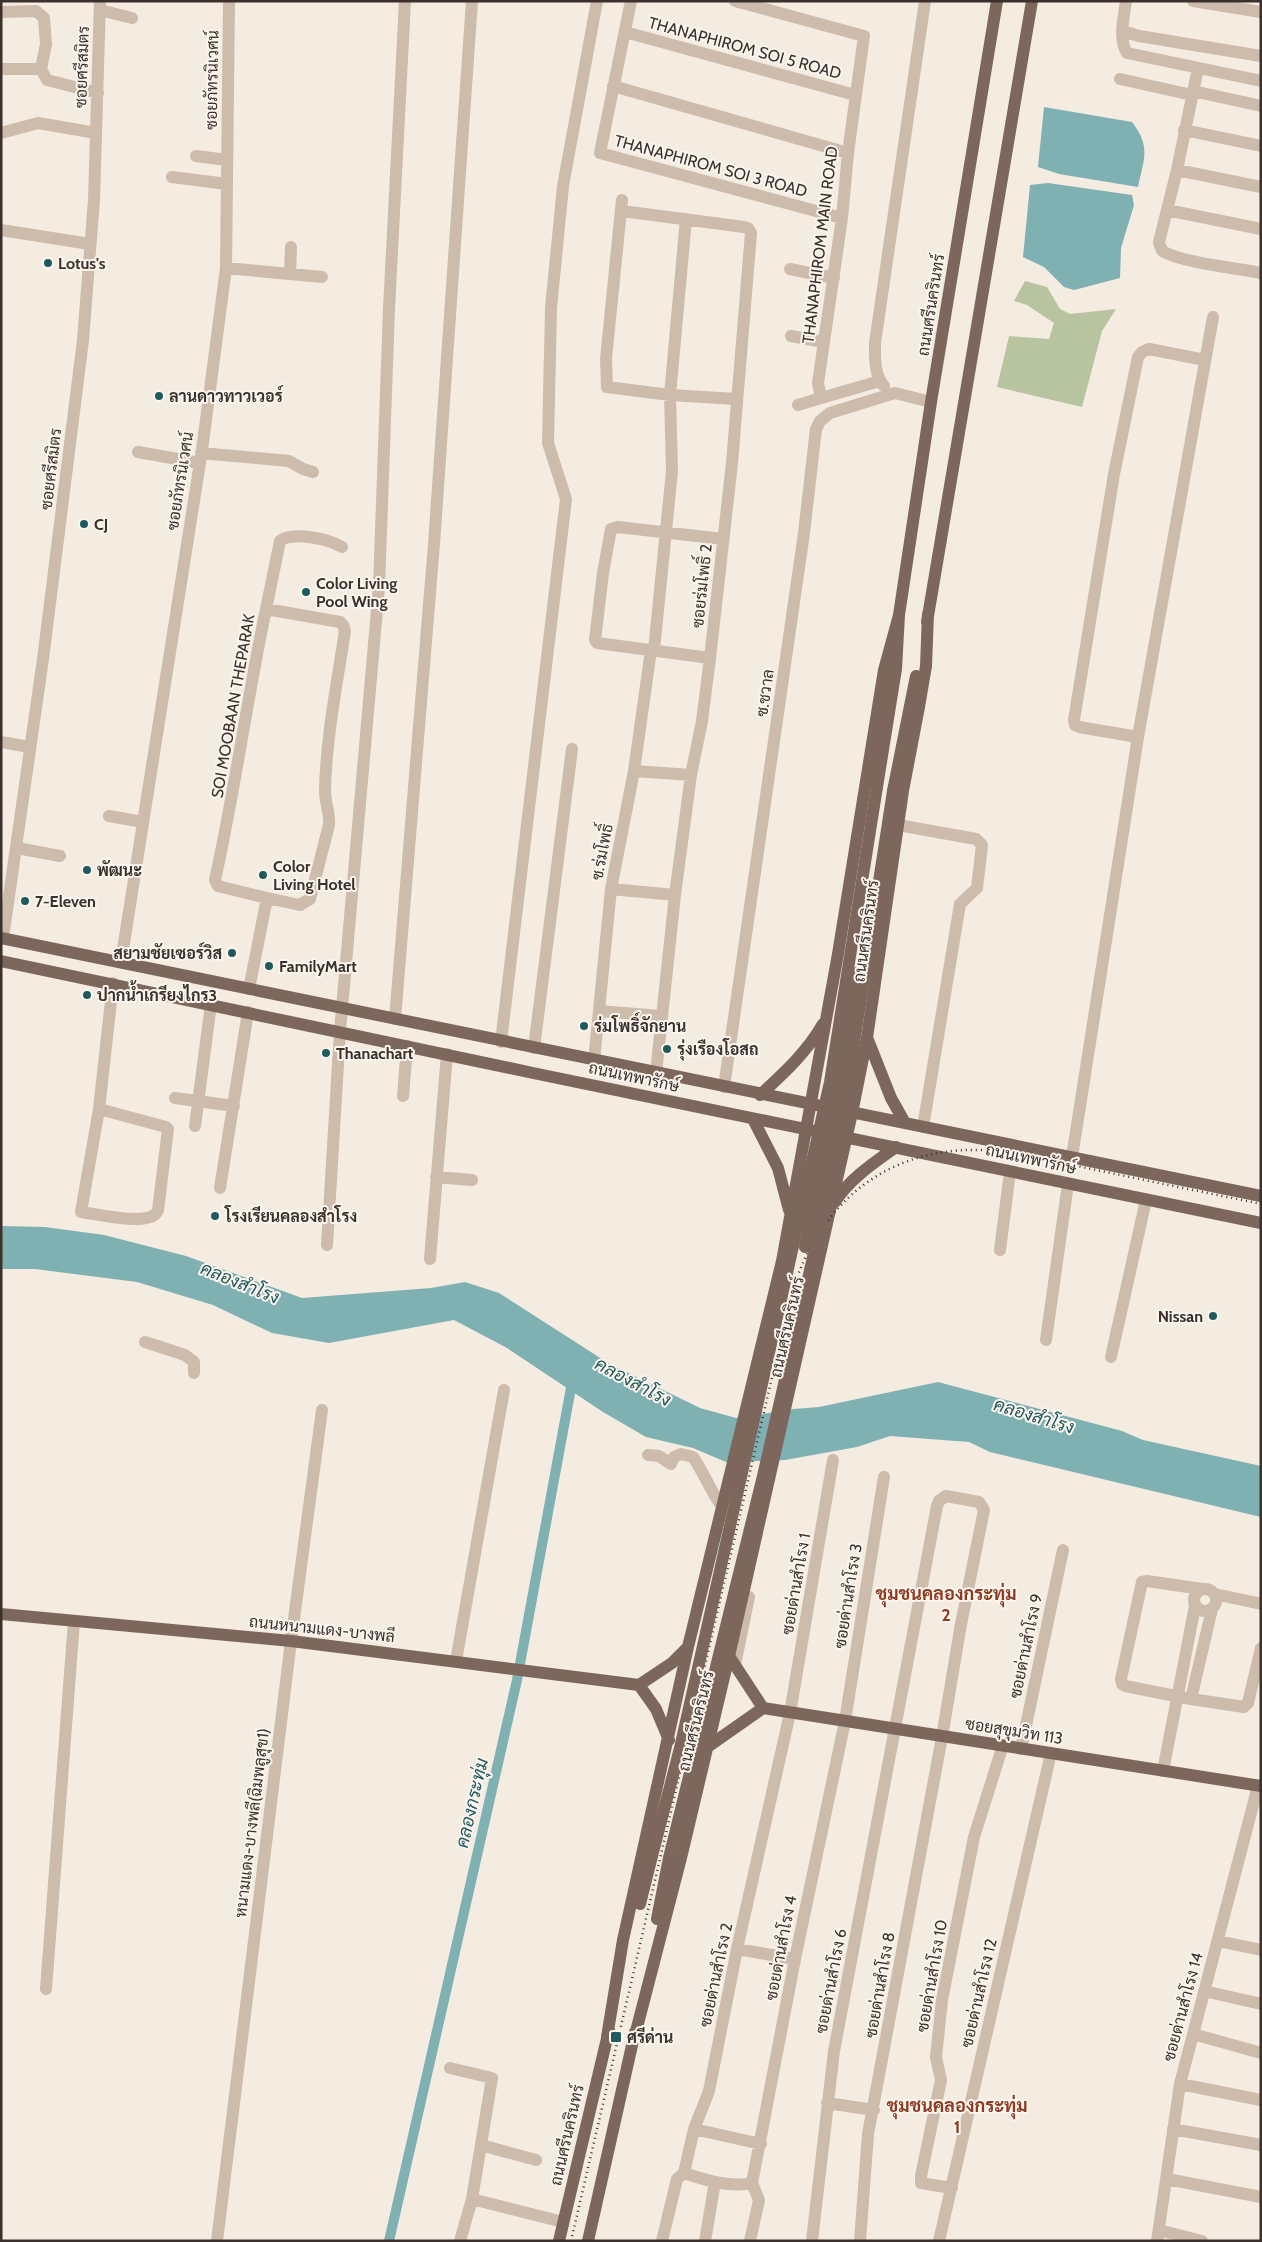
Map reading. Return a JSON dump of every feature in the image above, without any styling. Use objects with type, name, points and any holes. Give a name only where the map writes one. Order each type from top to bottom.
[{"type":"main road","name":"ถนนศรีนครินทร์","points":[[559,2241],[607,2037],[680,1748],[830,1082],[896,669],[900,615],[932,402],[997,1]]},
{"type":"main road","name":"ถนนศรีนครินทร์","points":[[634,2040],[669,1858],[752,1522],[821,1222],[847,1088],[893,791],[928,614],[963,398],[1032,1]]},
{"type":"main road","name":"ถนนศรีนครินทร์","points":[[588,2241],[634,2040],[681,1858],[706,1748],[732,1661],[740,1602],[847,1138],[867,1038],[898,825],[926,666],[928,614]]},
{"type":"main road","name":"ถนนศรีนครินทร์","points":[[607,2037],[622,1948],[688,1647],[782,1261],[827,1018],[884,670],[900,615]]},
{"type":"main road","name":"ถนนเทพารักษ์","points":[[2,938],[594,1061],[1261,1196]]},
{"type":"main road","points":[[838,954],[843,966],[856,973],[871,970],[878,959]]},
{"type":"main road","name":"ถนนเทพารักษ์","points":[[1,961],[753,1119],[1261,1223]]},
{"type":"main road","points":[[805,1247],[833,1109],[856,973]]},
{"type":"main road","points":[[760,1095],[794,1063],[815,1038],[827,1018]]},
{"type":"main road","points":[[867,1038],[891,1098],[905,1123]]},
{"type":"main road","points":[[753,1119],[778,1168],[790,1218]]},
{"type":"main road","points":[[832,1208],[847,1187],[896,1147]]},
{"type":"main road","points":[[782,1261],[789,1248],[805,1247],[815,1253],[817,1269]]},
{"type":"main road","name":"ถนนหนามแดง-บางพลี","points":[[1,1614],[291,1641],[639,1685]]},
{"type":"main road","points":[[669,1740],[656,1709],[639,1685],[679,1657],[688,1647]]},
{"type":"main road","points":[[706,1748],[763,1708],[732,1661]]},
{"type":"main road","name":"ซอยสุขุมวิท 113","points":[[763,1708],[1260,1786]]},
{"type":"street","name":"ซอยภัทรนิเวศน์","points":[[121,962],[200,458],[226,268],[229,1]]},
{"type":"street","points":[[326,1245],[340,1031],[379,587],[388,309],[405,1]]},
{"type":"street","points":[[394,1020],[434,544],[472,1]]},
{"type":"street","points":[[502,1042],[566,499],[548,443],[551,315],[556,242],[563,186],[597,1]]},
{"type":"street","points":[[632,1],[613,86],[848,152]]},
{"type":"street","name":"THANAPHIROM MAIN ROAD","points":[[735,1],[864,36],[848,152],[842,218],[818,383],[821,398]]},
{"type":"street","points":[[925,1],[875,343],[880,381],[886,388],[895,393],[932,402]]},
{"type":"street","points":[[1126,1],[1123,46],[1127,53],[1261,80]]},
{"type":"street","points":[[1193,1],[1261,12]]},
{"type":"street","points":[[100,6],[132,18]]},
{"type":"street","name":"ซอยศรีสมิตร","points":[[2,938],[17,848],[83,340],[96,133],[100,6]]},
{"type":"street","points":[[1,12],[36,11],[44,18],[46,44],[40,69],[46,80],[98,93]]},
{"type":"street","name":"THANAPHIROM SOI 5 ROAD","points":[[625,32],[855,96]]},
{"type":"street","points":[[1123,32],[1261,56]]},
{"type":"street","points":[[1198,68],[1177,170],[1159,242],[1160,247],[1165,252],[1192,260],[1261,273]]},
{"type":"street","points":[[1,70],[40,69]]},
{"type":"street","points":[[1120,78],[1261,106]]},
{"type":"street","name":"THANAPHIROM SOI 3 ROAD","points":[[613,86],[600,153],[842,218]]},
{"type":"street","points":[[1,133],[38,123],[48,123],[96,133]]},
{"type":"street","points":[[1184,130],[1261,146]]},
{"type":"street","points":[[196,156],[227,160]]},
{"type":"street","points":[[1177,170],[1261,186]]},
{"type":"street","points":[[172,177],[227,184]]},
{"type":"street","name":"ซอยร่มโพธิ์ 2","points":[[656,1073],[675,895],[691,776],[702,721],[710,658],[723,539],[750,230],[744,226],[686,219],[622,205],[606,359],[606,384],[610,388],[670,395]]},
{"type":"street","points":[[1167,210],[1261,229]]},
{"type":"street","name":"ซ.ร่มโพธิ์","points":[[594,1061],[611,889],[634,771],[652,650],[666,533],[672,460],[670,395],[686,219]]},
{"type":"street","points":[[1,230],[90,244]]},
{"type":"street","points":[[290,274],[291,247]]},
{"type":"street","points":[[226,268],[322,277]]},
{"type":"street","points":[[790,269],[834,278]]},
{"type":"street","points":[[1072,1157],[1138,737],[1213,317]]},
{"type":"street","points":[[792,336],[824,342]]},
{"type":"street","points":[[1138,737],[1079,727],[1075,725],[1074,720],[1118,450],[1138,357],[1142,352],[1149,349],[1205,360]]},
{"type":"street","points":[[798,405],[880,381]]},
{"type":"street","name":"ซ.ชวาล","points":[[724,1087],[804,533],[816,429],[820,421],[830,413],[895,393]]},
{"type":"street","points":[[670,395],[736,398]]},
{"type":"street","points":[[138,452],[200,458],[282,460],[313,472]]},
{"type":"street","points":[[710,658],[596,642],[603,572],[609,535],[614,528],[723,539]]},
{"type":"street","points":[[266,609],[280,541],[287,536],[325,539],[342,547]]},
{"type":"street","name":"SOI MOOBAAN THEPARAK","points":[[266,609],[340,622],[344,628],[333,708],[325,790],[330,814],[310,899],[300,905],[267,898],[218,886],[215,880],[230,812],[248,692],[266,609]]},
{"type":"street","points":[[1,742],[30,747]]},
{"type":"street","points":[[534,1048],[572,749]]},
{"type":"street","points":[[634,771],[691,776]]},
{"type":"street","points":[[109,816],[143,822]]},
{"type":"street","points":[[898,825],[976,839],[982,845],[977,888],[960,904],[923,1127]]},
{"type":"street","points":[[17,848],[60,856]]},
{"type":"street","points":[[611,889],[675,895]]},
{"type":"street","points":[[249,989],[267,898]]},
{"type":"street","points":[[99,1108],[168,1129],[157,1215],[149,1219],[140,1220],[81,1212],[99,1108],[113,984]]},
{"type":"street","points":[[195,1126],[211,1004]]},
{"type":"street","points":[[599,1011],[661,1016]]},
{"type":"street","points":[[220,1188],[248,1012]]},
{"type":"street","points":[[403,1096],[407,1046]]},
{"type":"street","points":[[430,1260],[447,1054]]},
{"type":"street","points":[[175,1098],[234,1106]]},
{"type":"street","points":[[1000,1250],[1010,1172]]},
{"type":"street","points":[[436,1177],[472,1180]]},
{"type":"street","points":[[1046,1340],[1068,1184]]},
{"type":"street","points":[[1111,1357],[1146,1200]]},
{"type":"street","points":[[145,1342],[185,1355],[194,1362],[194,1373]]},
{"type":"street","points":[[456,1661],[504,1390]]},
{"type":"street","name":"หนามแดง-บางพลี(ฉิมพลูสุข1)","points":[[217,2241],[291,1641],[322,1410]]},
{"type":"street","points":[[648,1455],[660,1456],[671,1464],[674,1457],[681,1454],[694,1457],[712,1493],[722,1502],[679,1657]]},
{"type":"street","name":"ซอยด่านสำโรง 1","points":[[790,1713],[833,1460]]},
{"type":"street","name":"ซอยด่านสำโรง 3","points":[[845,1721],[884,1477]]},
{"type":"street","name":"ซอยด่านสำโรง 6","points":[[812,2241],[834,2051],[896,1729],[936,1506],[946,1496],[962,1499]]},
{"type":"street","name":"ซอยด่านสำโรง 8","points":[[860,2241],[868,2134],[874,2110],[895,1983],[942,1737],[961,1624],[984,1510],[979,1502],[962,1499]]},
{"type":"street","points":[[732,1661],[767,1505]]},
{"type":"street","name":"ซอยด่านสำโรง 9","points":[[1021,1749],[1063,1550]]},
{"type":"street","points":[[1191,1699],[1212,1609],[1217,1601],[1215,1594],[1210,1589],[1147,1581],[1142,1582],[1121,1679],[1122,1684],[1125,1686],[1177,1697],[1244,1707],[1248,1703],[1261,1648]]},
{"type":"street","points":[[1162,1770],[1196,1606],[1194,1597],[1202,1589]]},
{"type":"street","points":[[1215,1594],[1261,1604]]},
{"type":"street","points":[[1196,1606],[1203,1611],[1212,1609]]},
{"type":"street","points":[[46,1989],[74,1621]]},
{"type":"street","name":"ซอยด่านสำโรง 2","points":[[662,2241],[677,2179],[684,2173],[694,2129],[709,2091],[737,1949],[790,1713]]},
{"type":"street","name":"ซอยด่านสำโรง 4","points":[[752,2183],[795,1959],[845,1721]]},
{"type":"street","name":"ซอยด่านสำโรง 10","points":[[952,2188],[921,2183],[920,2176],[941,2080],[936,2057],[942,2000],[974,1837],[1003,1745]]},
{"type":"street","name":"ซอยด่านสำโรง 12","points":[[939,2241],[1051,1753]]},
{"type":"street","name":"ซอยด่านสำโรง 14","points":[[1158,2235],[1180,2084],[1260,1786]]},
{"type":"street","points":[[1218,1941],[1261,1950]]},
{"type":"street","points":[[737,1949],[795,1959]]},
{"type":"street","points":[[1204,1992],[1261,2004]]},
{"type":"street","points":[[1193,2034],[1261,2053]]},
{"type":"street","points":[[450,2068],[492,2078],[472,2199],[460,2241]]},
{"type":"street","points":[[1180,2084],[1261,2100]]},
{"type":"street","points":[[827,2103],[874,2110]]},
{"type":"street","points":[[694,2129],[761,2144]]},
{"type":"street","points":[[1173,2129],[1261,2146]]},
{"type":"street","points":[[480,2145],[536,2160]]},
{"type":"street","points":[[684,2173],[715,2182],[742,2185],[752,2183],[759,2200],[750,2241]]},
{"type":"street","points":[[1167,2179],[1261,2197]]},
{"type":"street","points":[[705,2241],[715,2182]]},
{"type":"street","points":[[472,2199],[563,2222]]},
{"type":"street","points":[[1158,2235],[1202,2241]]},
{"type":"green space","points":[[1025,281],[1047,287],[1060,309],[1070,314],[1116,309],[1102,331],[1082,407],[997,387],[1009,336],[1049,339],[1054,323],[1027,305],[1014,301]]},
{"type":"water","points":[[1044,107],[1132,122],[1144,146],[1144,160],[1138,187],[1059,174],[1038,167]]},
{"type":"water","points":[[1048,183],[1132,195],[1134,205],[1121,248],[1120,278],[1074,290],[1064,287],[1044,267],[1023,257],[1030,185]]},
{"type":"water","name":"คลองสำโรง","points":[[1,1226],[45,1227],[104,1235],[186,1256],[302,1298],[431,1288],[465,1282],[499,1293],[608,1363],[700,1408],[736,1418],[819,1407],[938,1382],[1122,1431],[1143,1440],[1261,1466],[1261,1517],[990,1452],[969,1442],[890,1436],[857,1447],[785,1460],[726,1462],[693,1448],[646,1437],[603,1412],[507,1348],[454,1320],[329,1343],[272,1333],[213,1305],[137,1282],[35,1269],[1,1269]]},
{"type":"waterway","name":"คลองกระทุ่ม","points":[[389,2241],[517,1680],[573,1377]]},
{"type":"railway","points":[[571,2241],[790,1300],[801,1267],[816,1238],[835,1212],[857,1190],[883,1173],[912,1160],[943,1152],[978,1150],[1025,1155],[1261,1204]]},
{"type":"place","name":"Lotus's","points":[[48,263]]},
{"type":"place","name":"ลานดาวทาวเวอร์","points":[[159,396]]},
{"type":"place","name":"CJ","points":[[84,524]]},
{"type":"place","name":"Color Living Pool Wing","points":[[306,592]]},
{"type":"place","name":"พัฒนะ","points":[[87,870]]},
{"type":"place","name":"Color Living Hotel","points":[[263,875]]},
{"type":"place","name":"7-Eleven","points":[[25,901]]},
{"type":"place","name":"สยามชัยเซอร์วิส","points":[[232,953]]},
{"type":"place","name":"FamilyMart","points":[[269,966]]},
{"type":"place","name":"ปากน้ำเกรียงไกร3","points":[[87,995]]},
{"type":"place","name":"ร่มโพธิ์จักยาน","points":[[584,1026]]},
{"type":"place","name":"รุ่งเรืองโอสถ","points":[[667,1049]]},
{"type":"place","name":"Thanachart","points":[[326,1053]]},
{"type":"place","name":"โรงเรียนคลองสำโรง","points":[[215,1216]]},
{"type":"place","name":"Nissan","points":[[1213,1316]]},
{"type":"place","name":"ศรีด่าน","points":[[616,2037]]},
{"type":"district","name":"ชุมชนคลองกระทุ่ม 2","points":[[946,1604]]},
{"type":"district","name":"ชุมชนคลองกระทุ่ม 1","points":[[957,2116]]}]
